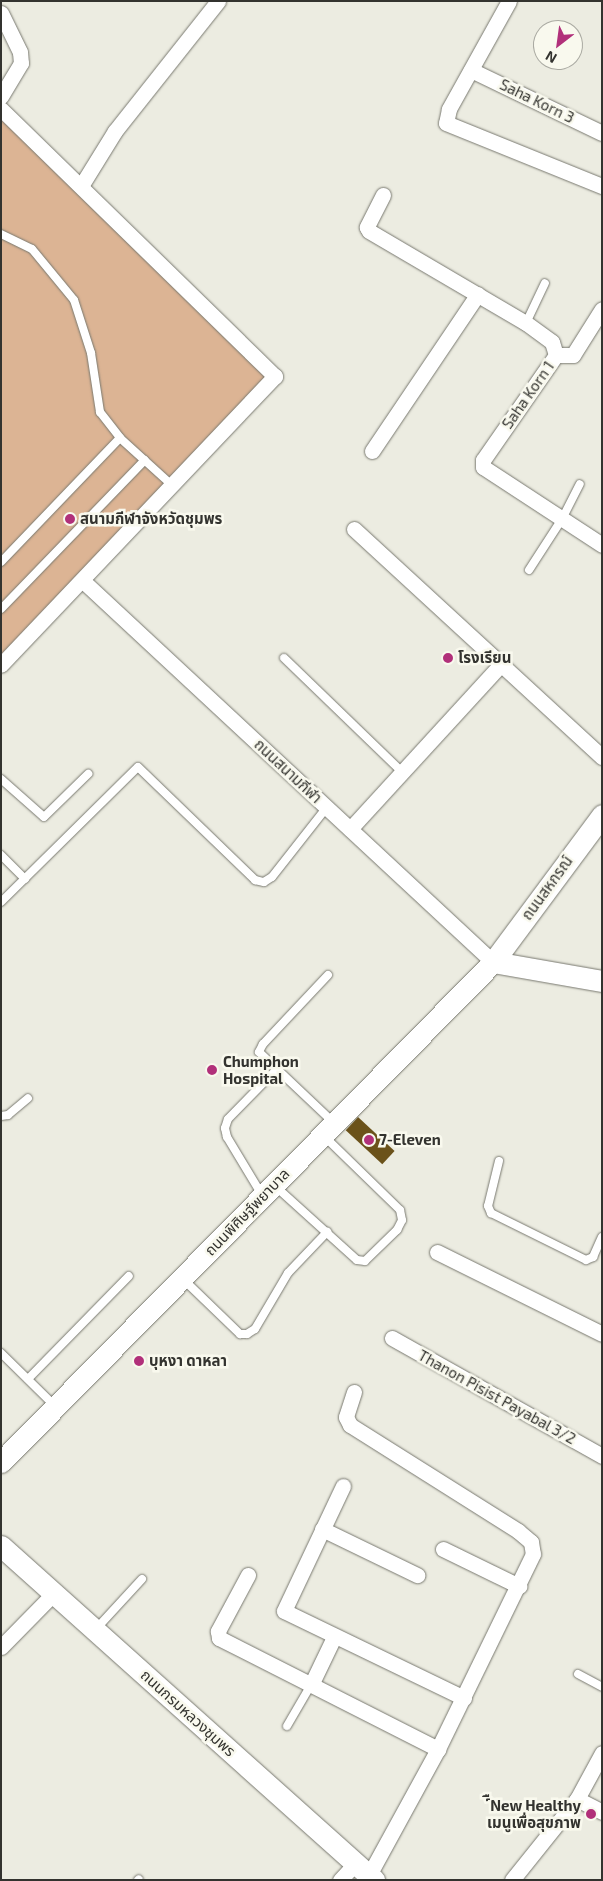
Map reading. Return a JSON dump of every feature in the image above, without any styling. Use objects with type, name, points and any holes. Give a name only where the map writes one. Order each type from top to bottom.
[{"type":"street","points":[[81,186],[141,96],[218,1]]},
{"type":"street","points":[[509,1],[446,117],[446,123],[450,127],[602,186]]},
{"type":"street","points":[[1,12],[21,63],[1,96]]},
{"type":"street","name":"Saha Korn 3","points":[[471,70],[602,133]]},
{"type":"street","points":[[1,109],[275,376],[83,581],[1,665]]},
{"type":"street","name":"Saha Korn 1","points":[[383,195],[366,227],[369,231],[478,294],[552,342],[556,355],[483,460],[483,467],[602,545]]},
{"type":"street","points":[[372,451],[478,294]]},
{"type":"street","points":[[556,355],[573,355],[602,309]]},
{"type":"street","points":[[354,529],[602,758]]},
{"type":"street","name":"ถนนสนามกีฬา","points":[[83,581],[493,962]]},
{"type":"street","points":[[350,829],[501,664]]},
{"type":"street","name":"ถนนสหกรณ์","points":[[493,962],[602,815]]},
{"type":"street","points":[[493,962],[602,981]]},
{"type":"street","name":"ถนนพิศิษฐ์พยาบาล","points":[[1,1462],[493,962]]},
{"type":"street","points":[[437,1252],[602,1334]]},
{"type":"street","name":"Thanon Pisist Payabal 3/2","points":[[392,1338],[602,1456]]},
{"type":"street","points":[[340,1880],[366,1872],[438,1749],[533,1554],[531,1542],[350,1425],[346,1417],[354,1392]]},
{"type":"street","points":[[343,1486],[284,1610],[334,1637],[464,1698]]},
{"type":"street","points":[[322,1529],[417,1575]]},
{"type":"street","name":"ถนนกรมหลวงชุมพร","points":[[1,1546],[366,1872]]},
{"type":"street","points":[[443,1548],[519,1586]]},
{"type":"street","points":[[248,1575],[218,1631],[219,1638],[438,1749]]},
{"type":"street","points":[[1,1647],[54,1593]]},
{"type":"street","points":[[310,1685],[334,1637]]},
{"type":"street","points":[[512,1880],[577,1799],[602,1753]]},
{"type":"street","points":[[577,1799],[602,1812]]},
{"type":"lane","points":[[1,234],[32,249],[74,300],[91,353],[100,412],[120,438],[173,486]]},
{"type":"lane","points":[[526,324],[545,283]]},
{"type":"lane","points":[[1,562],[120,438]]},
{"type":"lane","points":[[1,609],[145,460]]},
{"type":"lane","points":[[529,570],[562,519],[580,484]]},
{"type":"lane","points":[[284,658],[402,772]]},
{"type":"lane","points":[[1,902],[138,767],[255,880],[264,882],[272,877],[327,807]]},
{"type":"lane","points":[[1,779],[44,817],[88,774]]},
{"type":"lane","points":[[1,855],[25,879]]},
{"type":"lane","points":[[276,1070],[228,1119],[225,1128],[227,1137],[268,1191],[327,1232],[357,1260],[365,1261],[397,1230],[402,1220],[400,1210],[276,1070],[259,1052],[263,1044],[328,975]]},
{"type":"lane","points":[[1,1116],[8,1115],[28,1098]]},
{"type":"lane","points":[[499,1161],[488,1206],[491,1214],[586,1260],[593,1257],[602,1237]]},
{"type":"lane","points":[[182,1278],[240,1334],[248,1334],[255,1329],[288,1273],[327,1232]]},
{"type":"lane","points":[[28,1379],[129,1276]]},
{"type":"lane","points":[[1,1353],[56,1407]]},
{"type":"lane","points":[[96,1630],[142,1579]]},
{"type":"lane","points":[[578,1674],[602,1688]]},
{"type":"lane","points":[[286,1726],[310,1685]]},
{"type":"shaded area","name":"สนามกีฬาจังหวัดชุมพร","points":[[1,114],[275,376],[1,662]]},
{"type":"building","name":"7-Eleven","points":[[358,1117],[395,1151],[382,1164],[346,1130]]},
{"type":"place","name":"สนามกีฬาจังหวัดชุมพร","points":[[70,519]]},
{"type":"place","name":"โรงเรียน","points":[[448,658]]},
{"type":"place","name":"Chumphon Hospital","points":[[212,1070]]},
{"type":"place","name":"7-Eleven","points":[[369,1140]]},
{"type":"place","name":"บุหงา ดาหลา","points":[[139,1361]]},
{"type":"place","name":"์ืNew Healthy เมนูเพื่อสุขภาพ","points":[[591,1814]]}]
